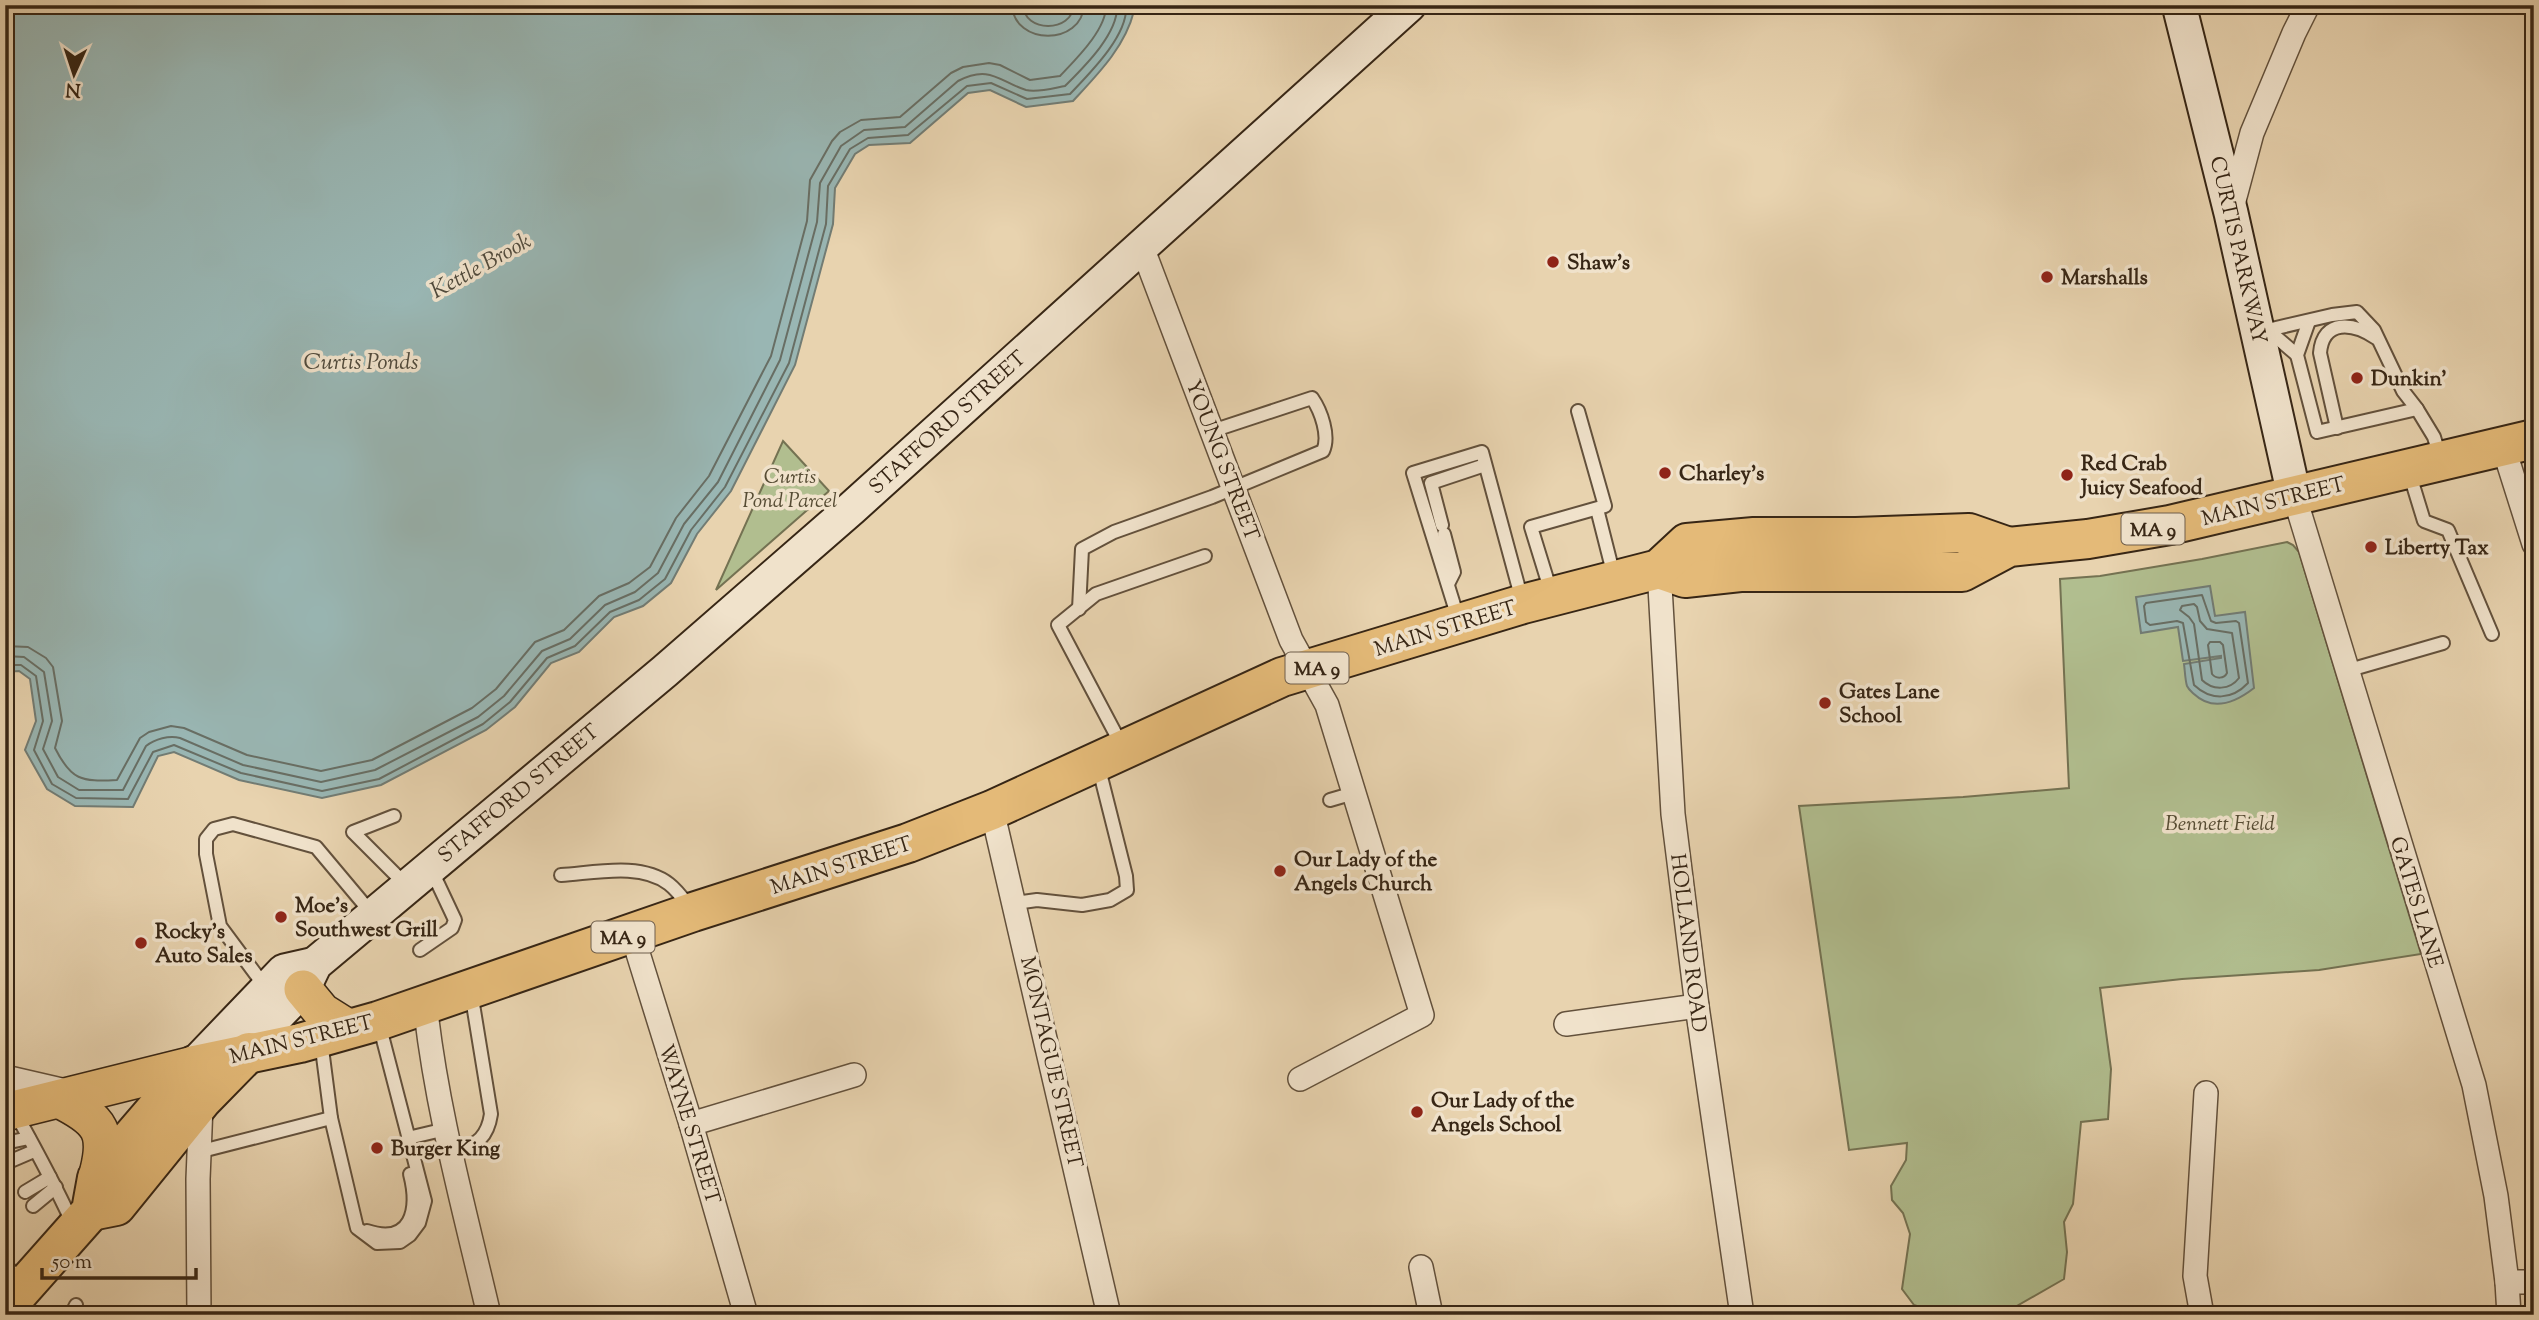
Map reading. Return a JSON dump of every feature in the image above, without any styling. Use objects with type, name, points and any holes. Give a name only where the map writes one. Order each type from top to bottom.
[{"type":"highway","name":"MAIN STREET","points":[[250,1052],[349,1029],[694,912],[845,865],[992,810],[1282,677],[1460,622],[1659,569],[1687,543],[1735,537],[1969,533],[2009,547],[2138,532],[2518,442]]},
{"type":"highway","points":[[12,1286],[88,1206],[116,1206],[198,1082],[250,1052]]},
{"type":"main road","name":"STAFFORD STREET","points":[[250,1052],[268,1025],[309,976],[373,915],[696,644],[1409,5]]},
{"type":"main road","name":"CURTIS PARKWAY","points":[[2179,5],[2263,331],[2294,495]]},
{"type":"main road","name":"STAFFORD STREET","points":[[198,1082],[266,988],[284,971],[309,976]]},
{"type":"main road","points":[[309,976],[322,1012],[349,1029]]},
{"type":"main road","points":[[12,1116],[69,1097],[198,1082]]},
{"type":"main road","points":[[69,1097],[98,1127],[103,1143],[88,1206]]},
{"type":"street","points":[[2231,213],[2252,132],[2308,5]]},
{"type":"street","name":"YOUNG STREET","points":[[1142,247],[1291,640],[1327,705],[1422,1015],[1300,1079]]},
{"type":"street","points":[[2518,442],[2534,544]]},
{"type":"street","name":"GATES LANE","points":[[2294,495],[2474,1085],[2496,1196],[2509,1315]]},
{"type":"street","name":"HOLLAND ROAD","points":[[1659,569],[1673,814],[1697,1006],[1742,1315]]},
{"type":"street","name":"MONTAGUE STREET","points":[[992,810],[1109,1315]]},
{"type":"street","name":"WAYNE STREET","points":[[632,934],[746,1315]]},
{"type":"street","points":[[425,1003],[446,1129],[489,1315]]},
{"type":"street","points":[[1566,1024],[1697,1006]]},
{"type":"street","points":[[691,1124],[853,1075]]},
{"type":"street","points":[[198,1082],[198,1315]]},
{"type":"street","points":[[2202,1315],[2195,1276],[2206,1093]]},
{"type":"street","points":[[1421,1267],[1431,1315]]},
{"type":"street","points":[[2507,1282],[2534,1282]]},
{"type":"lane","points":[[2263,331],[2332,314],[2357,312],[2366,320],[2379,340],[2403,391],[2434,437],[2424,464],[2424,521],[2448,530],[2492,634]]},
{"type":"lane","points":[[2309,321],[2297,355],[2317,432],[2417,409]]},
{"type":"lane","points":[[2337,428],[2320,353],[2321,341],[2327,333],[2338,327],[2353,326],[2379,340]]},
{"type":"lane","points":[[2263,331],[2297,355]]},
{"type":"lane","points":[[1079,609],[1082,549],[1114,532],[1234,489],[1323,451],[1327,442],[1317,405],[1312,398],[1212,431]]},
{"type":"lane","points":[[1538,600],[1531,527],[1605,506],[1578,411]]},
{"type":"lane","points":[[1460,622],[1413,473],[1482,452],[1538,600]]},
{"type":"lane","points":[[1448,584],[1454,572],[1431,483],[1485,465]]},
{"type":"lane","points":[[1597,509],[1615,579]]},
{"type":"lane","points":[[1015,903],[1037,900],[1082,905],[1110,901],[1127,890],[1110,755],[1058,625],[1096,594],[1205,556]]},
{"type":"lane","points":[[2346,671],[2442,643]]},
{"type":"lane","points":[[1330,800],[1354,793]]},
{"type":"lane","points":[[394,816],[353,832],[419,877],[455,920],[452,928],[420,950]]},
{"type":"lane","points":[[266,988],[220,926],[206,854],[206,839],[214,829],[233,824],[316,847],[373,915]]},
{"type":"lane","points":[[561,876],[627,871],[651,875],[667,882],[694,912]]},
{"type":"lane","points":[[452,1155],[478,1142],[488,1129],[491,1114],[470,988]]},
{"type":"lane","points":[[349,1029],[408,1138],[425,1202],[419,1223],[410,1236],[400,1242],[377,1243],[358,1228],[331,1118],[349,1029]]},
{"type":"lane","points":[[12,1116],[53,1182],[88,1206]]},
{"type":"lane","points":[[198,1152],[331,1118]]},
{"type":"lane","points":[[408,1138],[446,1129]]},
{"type":"lane","points":[[6,1163],[34,1151]]},
{"type":"lane","points":[[25,1192],[53,1182]]},
{"type":"lane","points":[[33,1206],[53,1182]]},
{"type":"green space","name":"Curtis Pond Parcel","points":[[783,441],[829,491],[716,590]]},
{"type":"green space","name":"Bennett Field","points":[[2287,542],[2299,552],[2421,954],[2319,970],[2182,979],[2100,988],[2111,1069],[2108,1119],[2081,1122],[2073,1204],[2064,1222],[2067,1252],[2064,1279],[2001,1315],[1942,1315],[1914,1305],[1902,1289],[1910,1234],[1903,1213],[1892,1200],[1891,1186],[1906,1160],[1907,1143],[1849,1150],[1799,806],[2069,788],[2060,579],[2100,576]]},
{"type":"water","name":"Curtis Ponds","points":[[5,5],[1025,5],[1027,8],[1048,9],[1131,5],[1134,11],[1117,48],[1073,101],[1026,107],[990,90],[968,93],[910,143],[869,145],[855,154],[835,188],[833,224],[795,365],[731,491],[697,534],[671,583],[643,606],[614,617],[579,652],[551,663],[515,707],[486,730],[381,785],[322,798],[239,780],[174,752],[158,756],[133,807],[75,806],[47,789],[25,750],[36,721],[30,679],[19,671],[5,672]]},
{"type":"water","points":[[2210,586],[2215,616],[2245,612],[2254,688],[2232,701],[2217,704],[2201,699],[2189,689],[2184,664],[2221,656],[2183,661],[2178,627],[2141,633],[2136,597]]},
{"type":"place","name":"Shaw's","points":[[1553,262]]},
{"type":"place","name":"Marshalls","points":[[2047,277]]},
{"type":"place","name":"Dunkin'","points":[[2357,378]]},
{"type":"place","name":"Charley's","points":[[1665,473]]},
{"type":"place","name":"Red Crab Juicy Seafood","points":[[2067,475]]},
{"type":"place","name":"Liberty Tax","points":[[2371,547]]},
{"type":"place","name":"Gates Lane School","points":[[1825,703]]},
{"type":"place","name":"Our Lady of the Angels Church","points":[[1280,871]]},
{"type":"place","name":"Moe's Southwest Grill","points":[[281,917]]},
{"type":"place","name":"Rocky's Auto Sales","points":[[141,943]]},
{"type":"place","name":"Our Lady of the Angels School","points":[[1417,1112]]},
{"type":"place","name":"Burger King","points":[[377,1148]]},
{"type":"water label","name":"Kettle Brook","points":[[480,265]]}]
